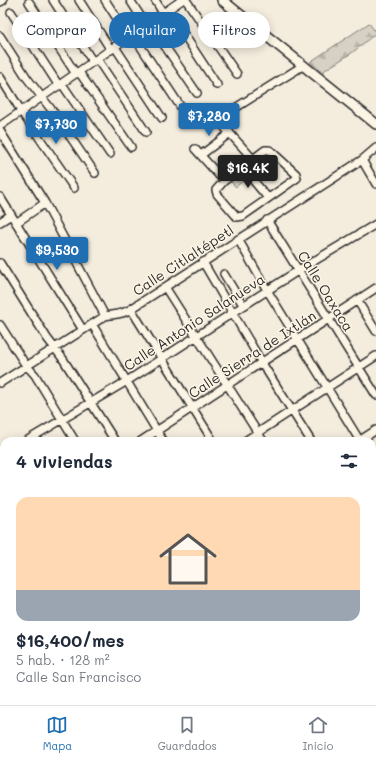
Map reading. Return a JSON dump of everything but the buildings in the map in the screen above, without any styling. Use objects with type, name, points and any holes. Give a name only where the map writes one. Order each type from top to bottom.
[{"type":"main road","points":[[222,0],[376,124]]},
{"type":"street","points":[[53,0],[146,132]]},
{"type":"street","points":[[79,0],[109,42]]},
{"type":"street","points":[[105,0],[114,12]]},
{"type":"street","points":[[130,0],[139,12]]},
{"type":"street","points":[[155,0],[165,12],[182,0]]},
{"type":"street","points":[[186,0],[236,74]]},
{"type":"street","points":[[29,2],[131,147]]},
{"type":"street","points":[[10,12],[110,154]]},
{"type":"street","points":[[0,36],[41,98],[54,113],[95,173]]},
{"type":"street","points":[[190,47],[217,85]]},
{"type":"street","points":[[0,126],[113,48],[162,118]]},
{"type":"street","points":[[139,48],[180,106]]},
{"type":"street","points":[[165,48],[197,93]]},
{"type":"street","points":[[253,159],[224,126],[222,122],[225,115],[304,65]]},
{"type":"street","points":[[0,77],[74,188]]},
{"type":"street","points":[[0,131],[45,203],[104,316]]},
{"type":"street","points":[[201,155],[230,133]]},
{"type":"street","name":"Calle Citlaltépetl","points":[[0,383],[104,316],[123,314],[131,309],[362,160],[376,148]]},
{"type":"street","points":[[195,149],[224,181]]},
{"type":"street","points":[[265,150],[269,150],[298,175],[295,180],[238,218],[216,192],[217,188],[253,159],[265,150]]},
{"type":"street","points":[[362,160],[376,184]]},
{"type":"street","points":[[242,167],[268,198]]},
{"type":"street","points":[[0,197],[83,330]]},
{"type":"street","points":[[16,223],[45,203]]},
{"type":"street","points":[[0,222],[11,215]]},
{"type":"street","name":"Calle Oaxaca","points":[[267,220],[376,395]]},
{"type":"street","name":"Calle Antonio Salanueva","points":[[33,437],[91,403],[243,305],[376,224]]},
{"type":"street","points":[[238,239],[297,340],[358,437]]},
{"type":"street","points":[[203,262],[262,363],[308,437]]},
{"type":"street","points":[[0,263],[47,338],[63,359],[112,437]]},
{"type":"street","points":[[224,274],[243,305]]},
{"type":"street","points":[[165,287],[260,437]]},
{"type":"street","name":"Calle Sierra de Ixtlán","points":[[147,437],[376,288]]},
{"type":"street","points":[[357,300],[376,331]]},
{"type":"street","points":[[131,309],[210,437]]},
{"type":"street","points":[[92,324],[161,437]]},
{"type":"street","points":[[0,325],[27,366],[35,375],[73,437]]},
{"type":"street","points":[[252,437],[376,356]]},
{"type":"street","points":[[366,437],[376,430]]},
{"type":"green space","points":[[369,23],[376,33],[353,52],[322,72],[310,62]]},
{"type":"green space","points":[[242,171],[247,177],[236,187],[230,181]]}]
